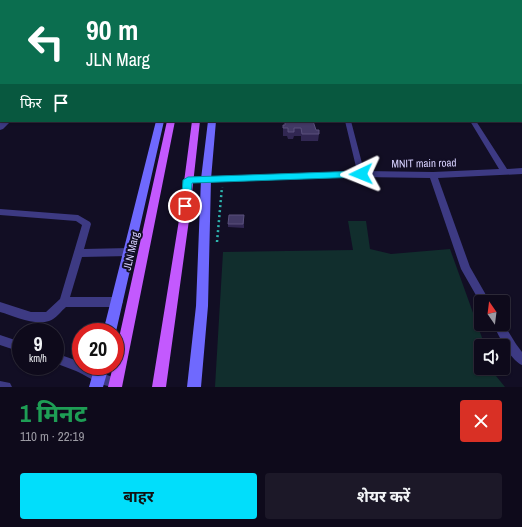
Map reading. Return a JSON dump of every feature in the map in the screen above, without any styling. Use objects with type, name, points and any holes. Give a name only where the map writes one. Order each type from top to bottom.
[{"type":"main road","name":"JLN Marg","points":[[116,386],[171,122]]},
{"type":"main road","points":[[159,387],[184,220],[196,122]]},
{"type":"street","points":[[112,323],[160,122]]},
{"type":"street","points":[[194,387],[202,306],[206,179],[212,122]]},
{"type":"street","points":[[146,180],[160,179]]},
{"type":"lane","points":[[348,122],[361,174]]},
{"type":"lane","points":[[474,122],[504,171]]},
{"type":"lane","name":"MNIT main road","points":[[188,180],[361,174],[433,175],[522,171]]},
{"type":"lane","points":[[433,175],[466,269],[481,295]]},
{"type":"lane","points":[[0,212],[78,218],[87,224],[80,252],[64,302],[48,318],[31,317],[0,307]]},
{"type":"lane","points":[[80,252],[129,252]]},
{"type":"lane","points":[[64,302],[118,302]]},
{"type":"lane","points":[[502,331],[512,348],[522,360]]},
{"type":"lane","points":[[0,340],[12,344]]},
{"type":"lane","points":[[64,361],[80,367],[116,386]]},
{"type":"lane","points":[[0,386],[6,387]]},
{"type":"green space","points":[[348,221],[366,221],[370,249],[391,254],[450,249],[474,316],[474,331],[480,331],[482,339],[474,339],[474,375],[496,375],[505,387],[215,387],[223,252],[353,250]]},
{"type":"building","points":[[285,122],[313,122],[316,130],[319,130],[319,134],[302,134],[301,128],[294,128],[294,132],[288,132],[288,128],[283,128],[283,125],[285,125]]},
{"type":"building","points":[[229,215],[244,215],[243,224],[228,224]]},
{"type":"route","points":[[185,206],[188,180],[361,174]]}]
